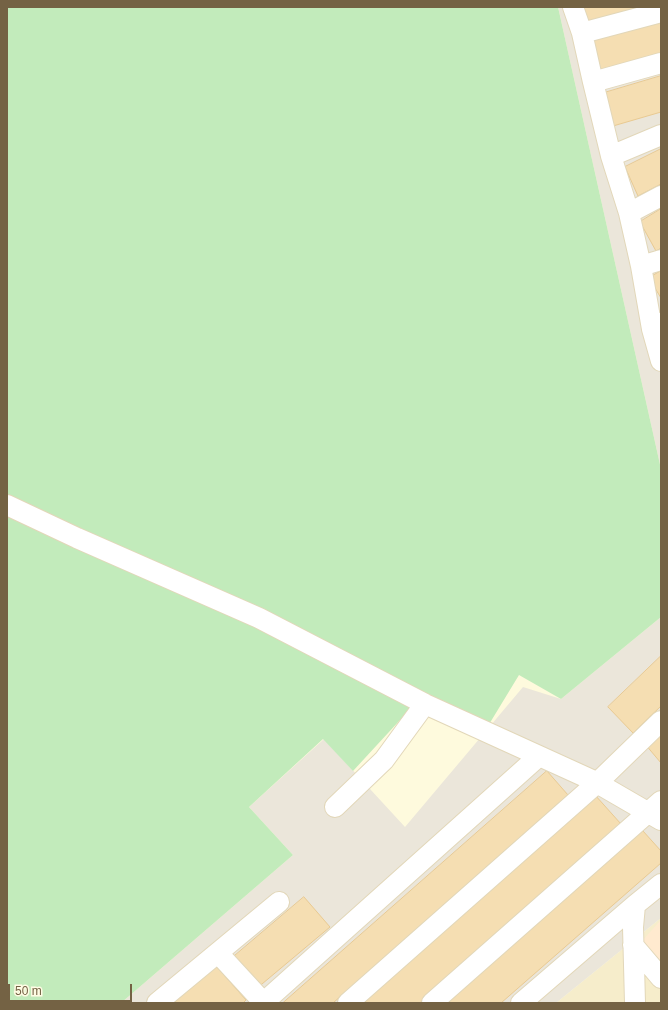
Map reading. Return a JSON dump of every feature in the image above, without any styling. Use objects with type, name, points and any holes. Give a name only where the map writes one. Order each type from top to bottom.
[{"type":"lane","points":[[573,7],[582,33],[611,156],[629,213],[657,326],[661,361]]},
{"type":"lane","points":[[582,33],[661,12]]},
{"type":"lane","points":[[593,82],[661,63]]},
{"type":"lane","points":[[611,156],[661,135]]},
{"type":"lane","points":[[629,213],[661,196]]},
{"type":"lane","points":[[641,266],[661,260]]},
{"type":"lane","points":[[7,505],[77,538],[259,618],[425,704],[656,811],[432,1003]]},
{"type":"lane","points":[[335,807],[384,760],[425,704]]},
{"type":"lane","points":[[348,1003],[596,783],[661,721]]},
{"type":"lane","points":[[218,953],[264,1003],[539,756]]},
{"type":"lane","points":[[521,1003],[661,884]]},
{"type":"lane","points":[[157,1003],[279,902]]},
{"type":"lane","points":[[635,905],[633,945],[635,1003]]},
{"type":"lane","points":[[633,945],[661,978]]},
{"type":"shaded area","points":[[558,7],[661,7],[661,469]]},
{"type":"shaded area","points":[[661,617],[661,918],[556,1003],[121,1003],[293,855],[249,807],[324,739],[405,827],[523,687],[561,699]]},
{"type":"shaded area","points":[[661,918],[661,1003],[556,1003]]},
{"type":"shaded area","points":[[661,920],[661,963],[642,941]]},
{"type":"green space","points":[[7,7],[558,7],[661,469],[661,617],[561,699],[519,675],[488,726],[412,707],[353,771],[323,739],[249,807],[293,855],[121,1003],[7,1003]]},
{"type":"building","points":[[583,7],[651,7],[588,25]]},
{"type":"building","points":[[661,22],[661,56],[597,74],[589,41]]},
{"type":"building","points":[[661,76],[661,112],[613,126],[604,93]]},
{"type":"building","points":[[661,149],[661,184],[638,196],[625,167]]},
{"type":"building","points":[[661,209],[661,248],[656,251],[640,222]]},
{"type":"building","points":[[661,271],[661,298],[649,278]]},
{"type":"building","points":[[661,656],[661,706],[633,733],[608,707]]},
{"type":"building","points":[[661,731],[661,763],[645,744]]},
{"type":"building","points":[[547,771],[568,795],[333,1003],[283,1003]]},
{"type":"building","points":[[595,795],[621,824],[421,1003],[362,1003]]},
{"type":"building","points":[[643,831],[661,851],[661,863],[501,1003],[446,1003]]},
{"type":"building","points":[[304,897],[330,927],[256,989],[231,959]]},
{"type":"building","points":[[217,967],[246,1000],[243,1003],[171,1003]]}]
